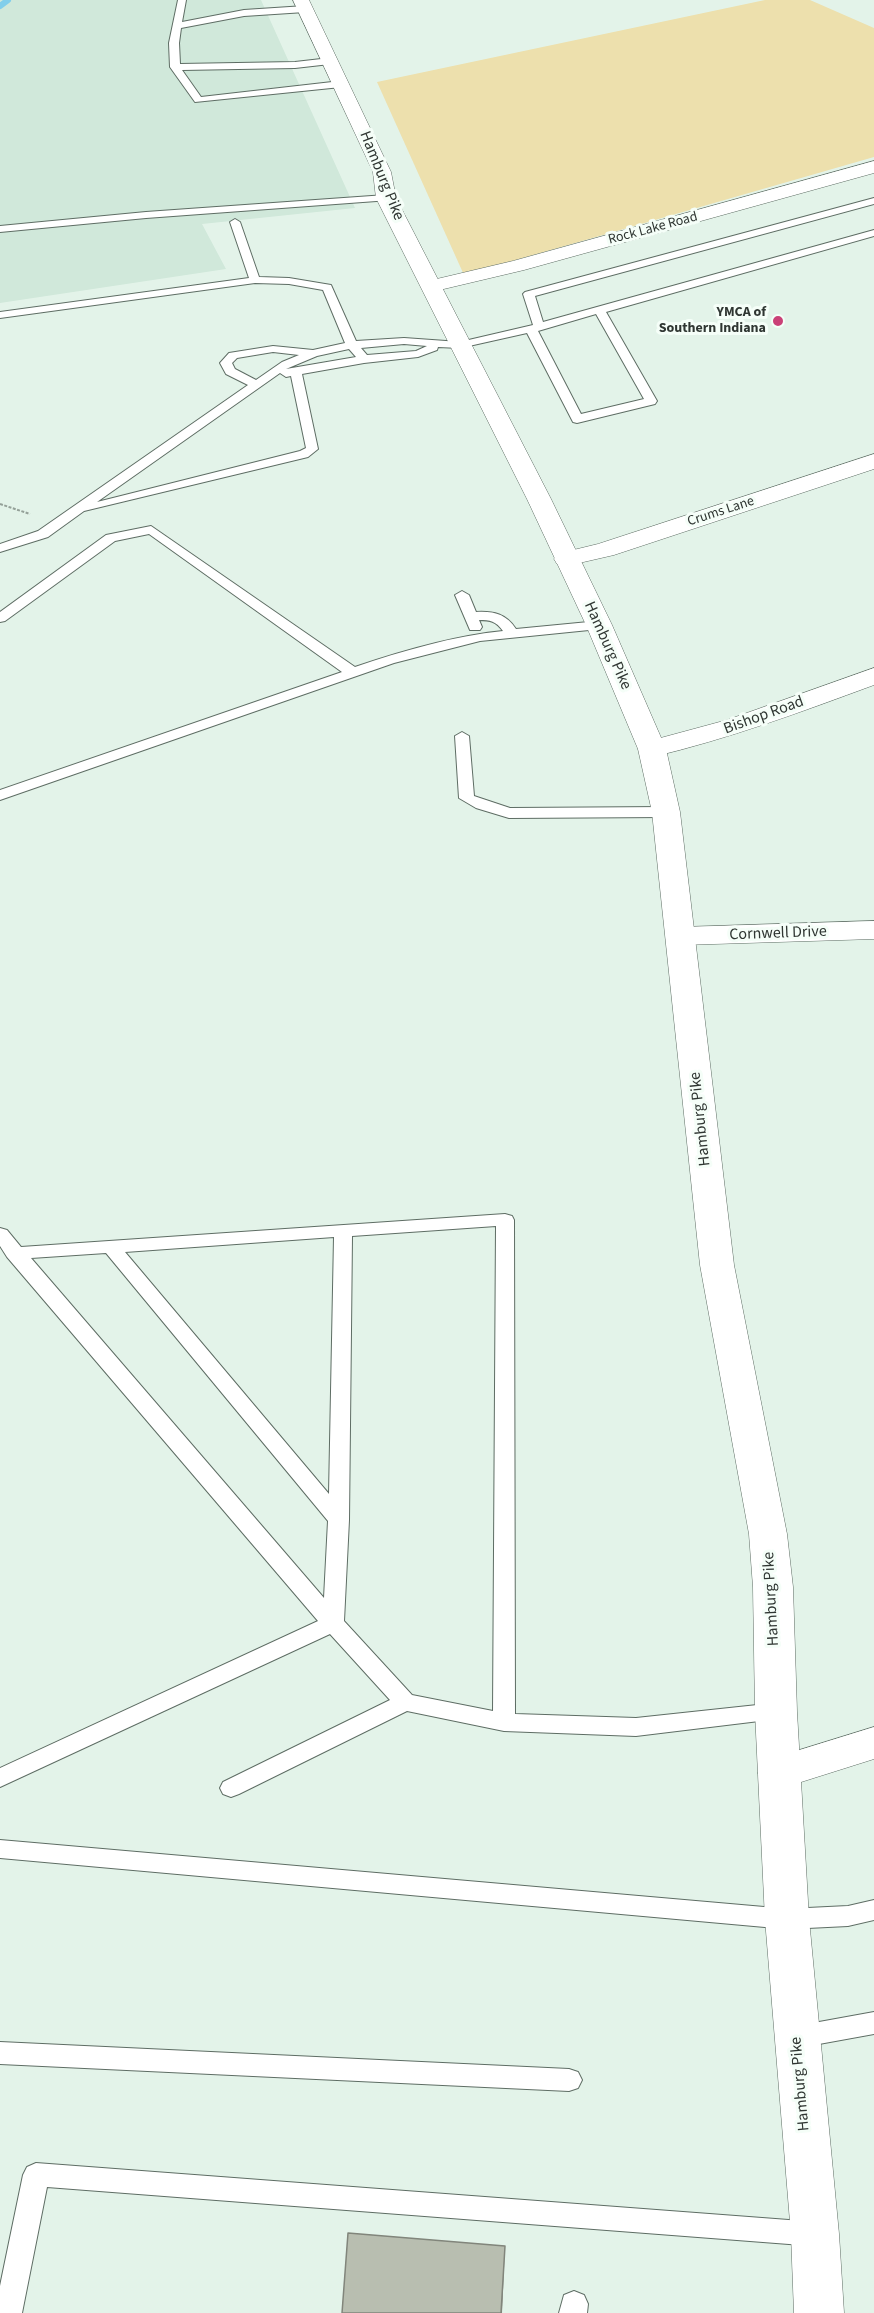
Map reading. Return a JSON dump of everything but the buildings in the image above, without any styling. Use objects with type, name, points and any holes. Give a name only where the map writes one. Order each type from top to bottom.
[{"type":"main road","name":"Hamburg Pike","points":[[303,4],[381,172],[386,198],[431,286],[450,345],[539,499],[599,625],[652,749],[666,812],[682,936],[717,1265],[768,1534],[773,1587],[776,1712],[787,1919],[819,2313]]},
{"type":"main road","name":"Rock Lake Road","points":[[431,286],[517,266],[874,167]]},
{"type":"main road","name":"Crums Lane","points":[[566,559],[605,550],[874,461]]},
{"type":"main road","name":"Bishop Road","points":[[652,749],[695,740],[741,725],[874,676]]},
{"type":"main road","name":"Cornwell Drive","points":[[682,936],[874,930]]},
{"type":"main road","points":[[779,1773],[874,1743]]},
{"type":"lane","points":[[182,0],[176,26],[175,67],[198,100],[335,73]]},
{"type":"lane","points":[[176,26],[303,4]]},
{"type":"lane","points":[[175,67],[295,65],[335,73]]},
{"type":"lane","points":[[0,229],[146,215],[386,198]]},
{"type":"lane","points":[[599,310],[651,401],[577,419],[535,328],[530,294],[874,201]]},
{"type":"lane","points":[[235,222],[255,280]]},
{"type":"lane","points":[[275,373],[296,373],[364,359],[418,354],[450,345],[535,328],[874,233]]},
{"type":"lane","points":[[0,315],[255,280],[290,281],[327,287],[352,345],[364,359]]},
{"type":"lane","points":[[0,549],[43,534],[286,364],[314,353],[352,345],[404,341],[450,345]]},
{"type":"lane","points":[[257,385],[230,371],[226,363],[232,355],[273,349],[314,353]]},
{"type":"lane","points":[[77,510],[304,454],[312,449],[296,373]]},
{"type":"lane","points":[[0,618],[111,538],[151,530],[352,672]]},
{"type":"lane","points":[[462,595],[480,637]]},
{"type":"lane","points":[[471,617],[496,616],[505,620],[512,633]]},
{"type":"lane","points":[[0,795],[389,660],[480,637],[599,625]]},
{"type":"lane","points":[[462,736],[467,798],[482,806],[509,813],[666,812]]},
{"type":"lane","points":[[14,1252],[506,1220],[504,1722]]},
{"type":"lane","points":[[333,1623],[339,1520],[343,1231]]},
{"type":"lane","points":[[0,1234],[333,1623],[405,1702],[504,1722],[636,1727],[776,1712]]},
{"type":"lane","points":[[110,1246],[339,1520]]},
{"type":"lane","points":[[0,1778],[333,1623]]},
{"type":"lane","points":[[231,1788],[405,1702]]},
{"type":"lane","points":[[0,1848],[787,1919],[848,1917],[874,1910]]},
{"type":"lane","points":[[797,2037],[874,2023]]},
{"type":"lane","points":[[0,2053],[569,2080]]},
{"type":"lane","points":[[8,2313],[36,2175],[814,2234]]},
{"type":"shaded area","points":[[0,0],[261,0],[355,208],[202,224],[226,269],[0,303]]},
{"type":"shaded area","points":[[765,0],[810,0],[874,28],[874,157],[464,275],[377,82]]},
{"type":"waterway","points":[[0,6],[8,0]]},
{"type":"place","name":"YMCA of Southern Indiana","points":[[778,321]]}]
